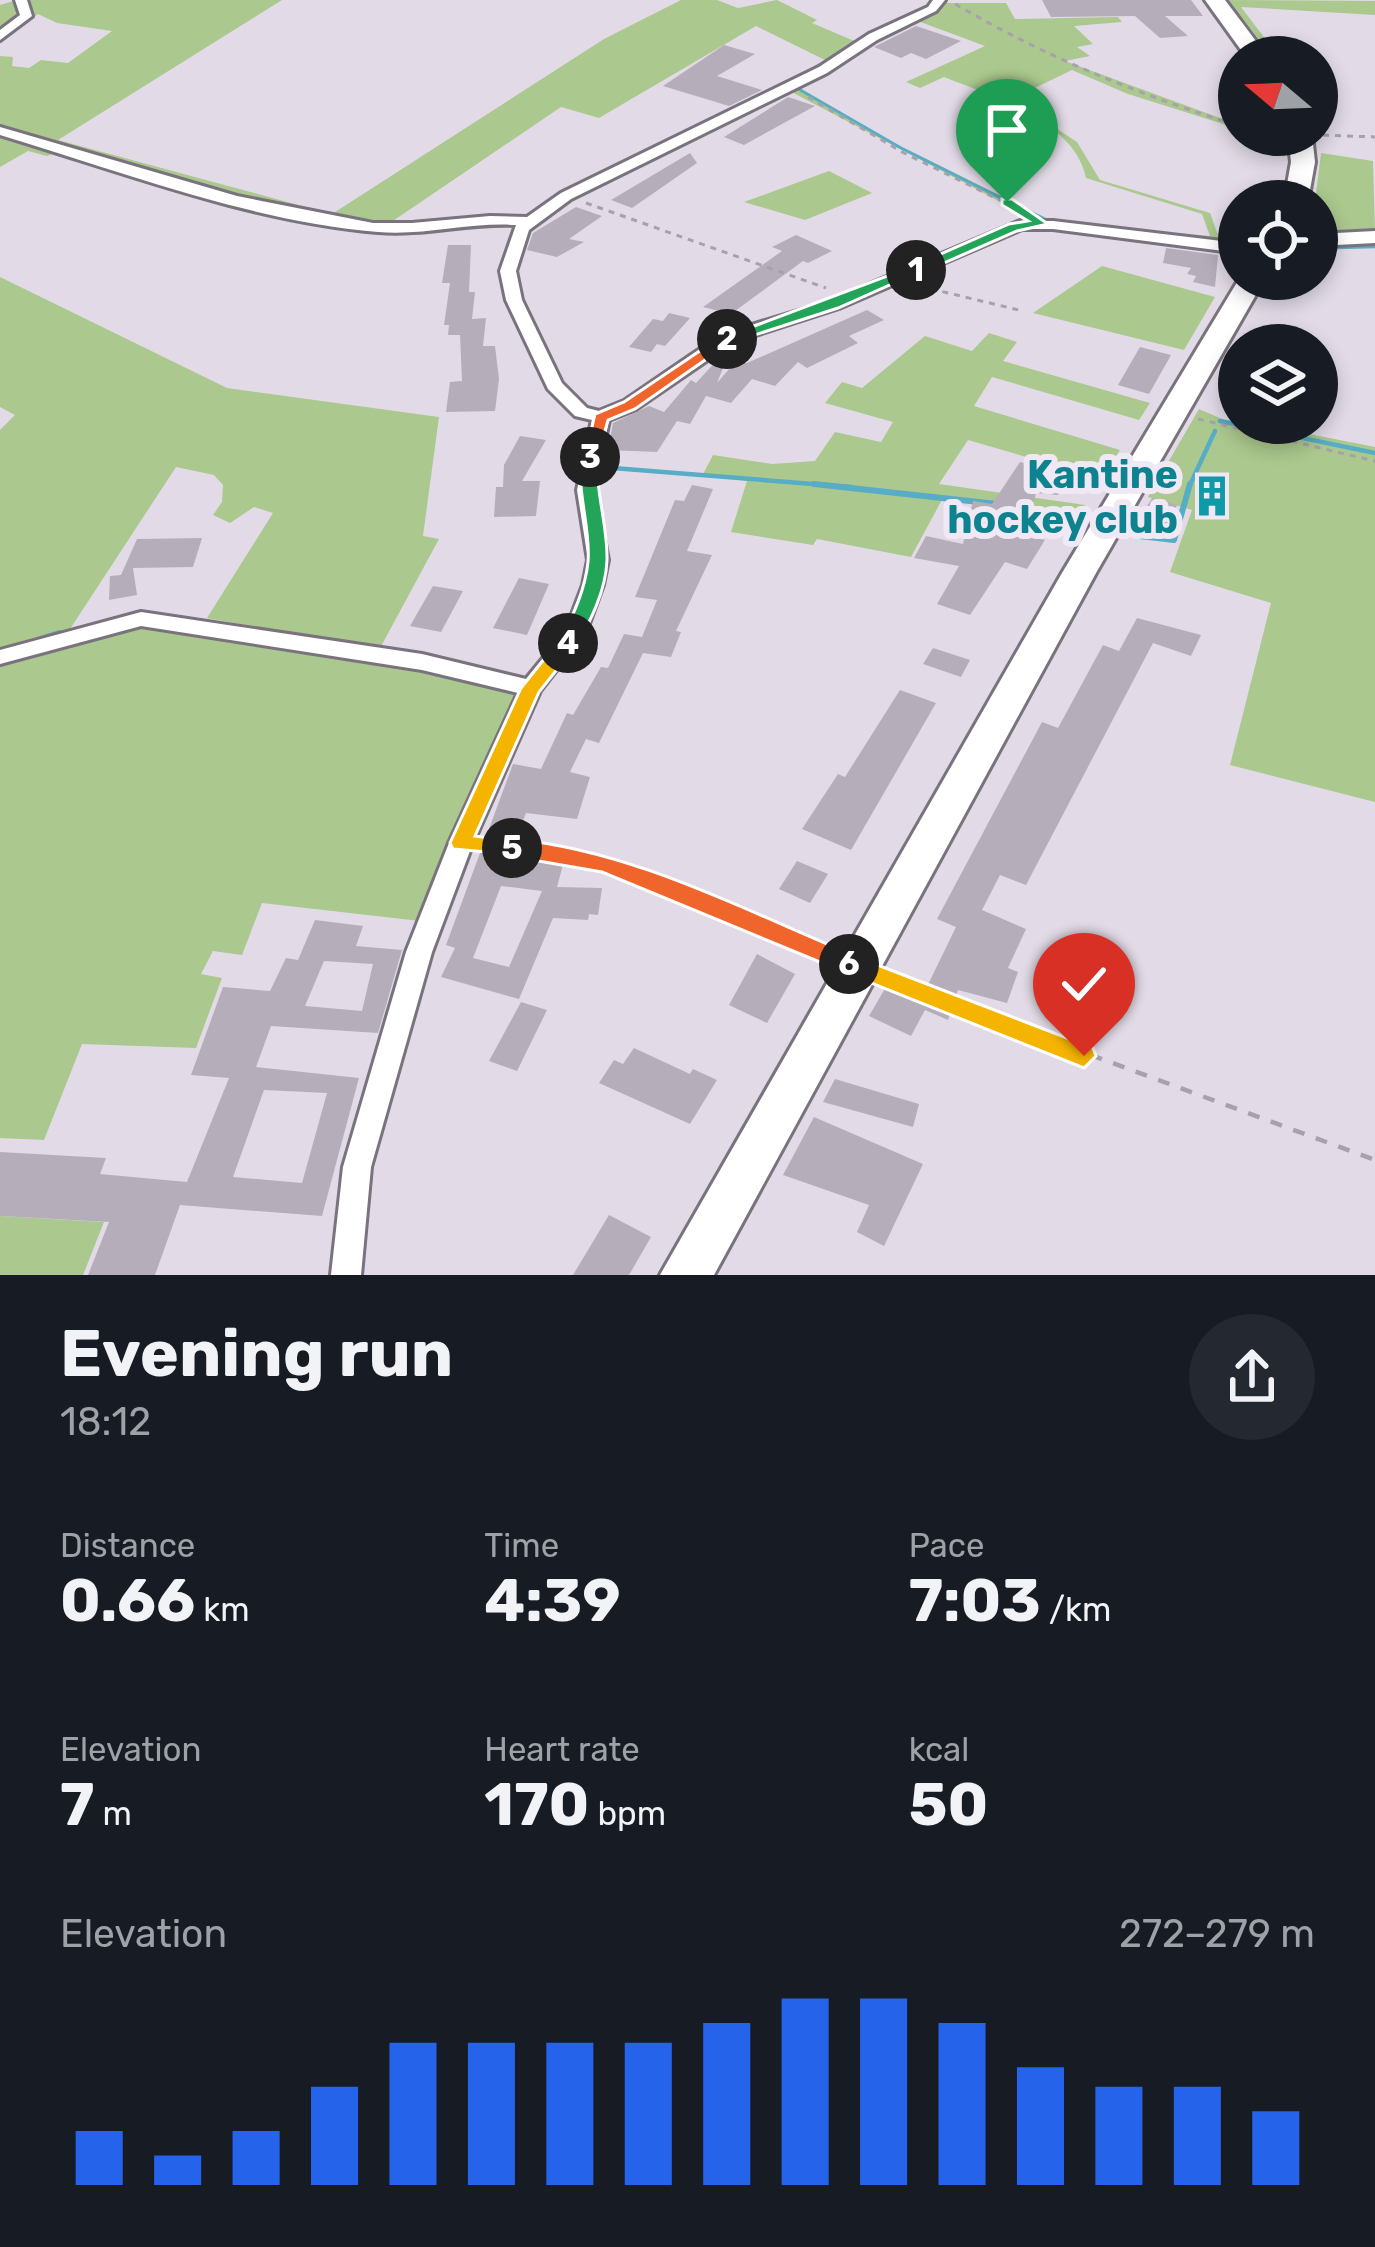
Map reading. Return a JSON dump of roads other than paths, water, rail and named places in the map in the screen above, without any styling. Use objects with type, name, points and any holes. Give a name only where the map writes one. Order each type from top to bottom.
[{"type":"main road","points":[[1215,0],[1242,36]]},
{"type":"main road","points":[[686,1275],[1240,300]]},
{"type":"street","points":[[0,36],[26,16],[21,0]]},
{"type":"street","points":[[939,0],[927,12],[566,196],[529,222],[509,256],[509,286],[554,385],[581,412],[601,417],[630,405],[728,338],[850,298],[1014,227],[1042,224],[1218,245]]},
{"type":"street","points":[[0,131],[242,200],[358,225],[403,228],[529,222]]},
{"type":"street","points":[[1338,239],[1375,237]]},
{"type":"street","points":[[346,1275],[357,1168],[419,952],[461,843],[531,688],[576,632],[593,585],[598,560],[586,490],[601,417]]},
{"type":"street","points":[[0,657],[141,619],[422,662],[531,688]]},
{"type":"waterway","points":[[786,82],[812,71]]},
{"type":"waterway","points":[[795,87],[901,148],[1045,220],[1218,241]]},
{"type":"waterway","points":[[1338,247],[1375,246]]},
{"type":"waterway","points":[[1189,486],[1215,431]]},
{"type":"waterway","points":[[1331,444],[1375,453]]},
{"type":"waterway","points":[[600,467],[816,484]]},
{"type":"waterway","points":[[816,484],[851,487]]},
{"type":"waterway","points":[[816,484],[997,504]]},
{"type":"waterway","points":[[1140,536],[1174,540],[1189,486]]},
{"type":"waterway","points":[[1028,509],[1077,516]]},
{"type":"waterway","points":[[32,642],[59,633]]},
{"type":"place","name":"Kantine hockey club","points":[[1212,496]]}]
